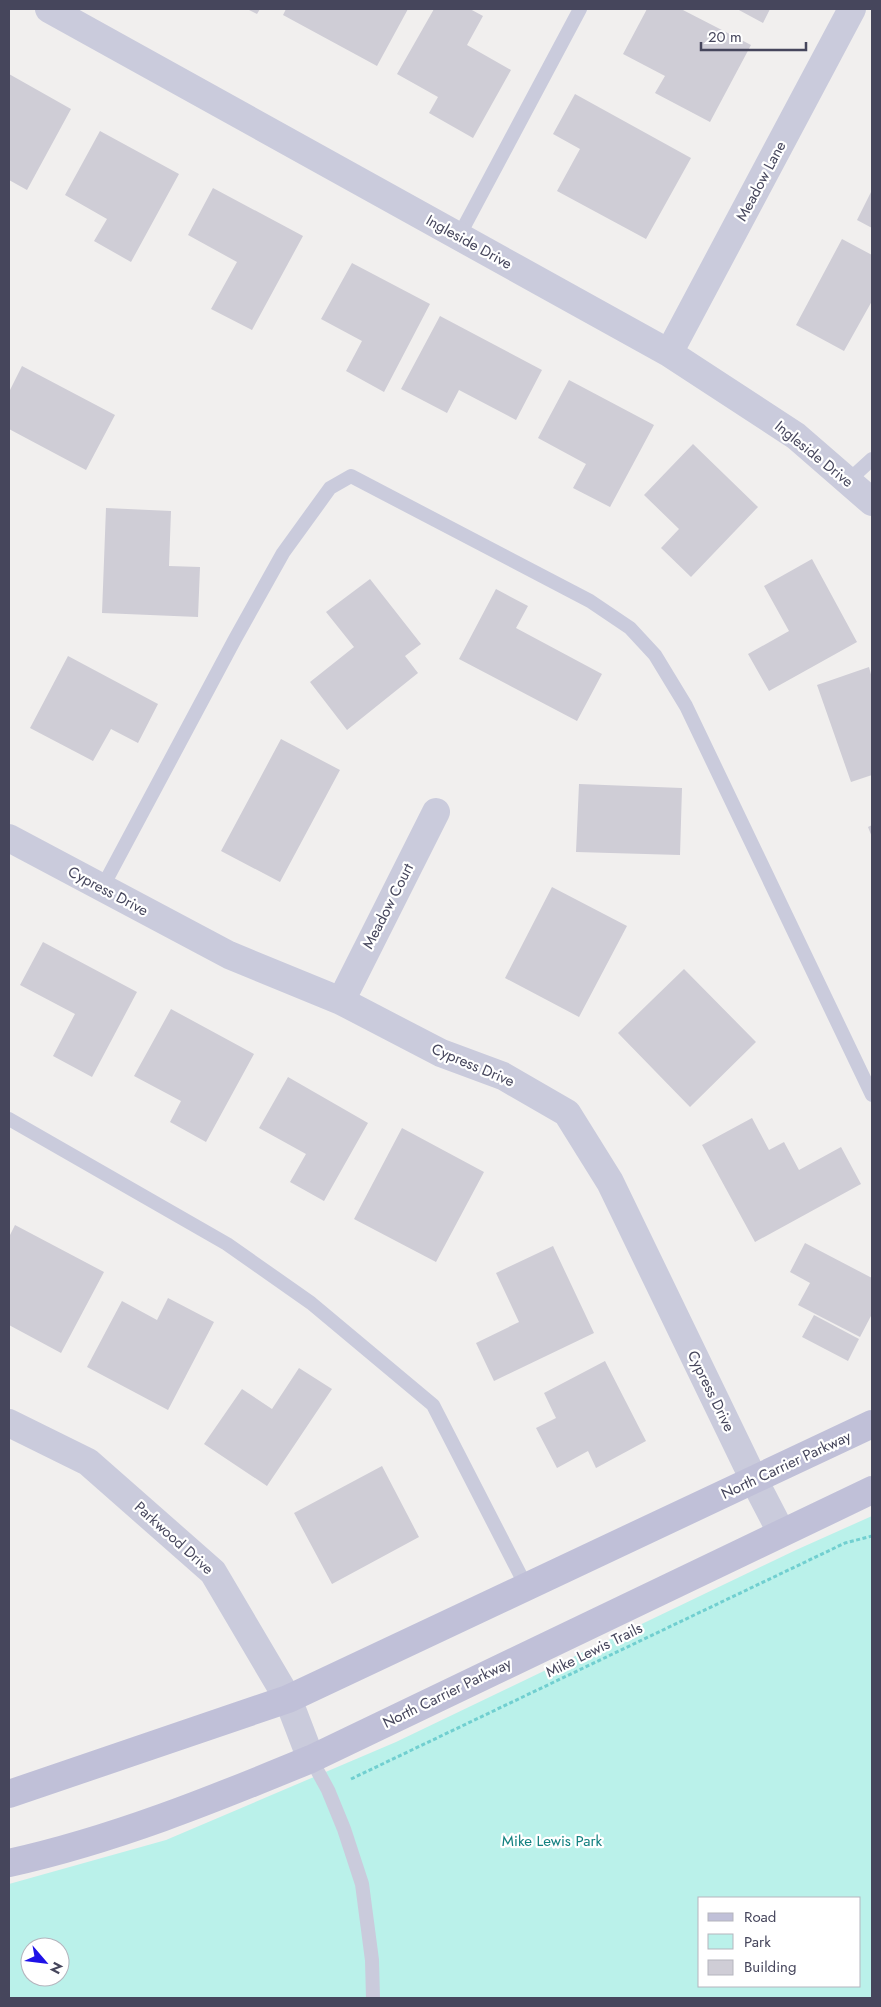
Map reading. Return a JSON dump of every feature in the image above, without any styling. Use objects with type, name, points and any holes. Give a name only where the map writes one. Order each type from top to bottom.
[{"type":"main road","name":"North Carrier Parkway","points":[[9,1794],[288,1699],[872,1424]]},
{"type":"main road","name":"North Carrier Parkway","points":[[9,1863],[63,1851],[146,1824],[311,1759],[872,1490]]},
{"type":"street","name":"Ingleside Drive","points":[[49,9],[669,353],[796,436],[872,502]]},
{"type":"street","name":"Meadow Lane","points":[[669,353],[852,9]]},
{"type":"street","name":"Meadow Court","points":[[341,1001],[436,812]]},
{"type":"street","name":"Cypress Drive","points":[[9,838],[229,955],[341,1001],[440,1053],[503,1076],[567,1113],[610,1182],[781,1532]]},
{"type":"street","name":"Parkwood Drive","points":[[9,1424],[88,1462],[213,1572],[288,1699],[311,1759]]},
{"type":"lane","points":[[459,236],[580,9]]},
{"type":"lane","points":[[848,481],[872,459]]},
{"type":"lane","points":[[102,888],[283,553],[330,488],[351,476],[590,601],[630,628],[655,655],[686,706],[872,1096]]},
{"type":"lane","points":[[9,1119],[227,1244],[311,1303],[433,1405],[526,1586]]},
{"type":"lane","points":[[311,1759],[328,1790],[362,1884],[372,1960],[373,1998]]},
{"type":"path","name":"Mike Lewis Trails","points":[[328,1790],[845,1543],[872,1536]]},
{"type":"green space","name":"Mike Lewis Park","points":[[872,1516],[872,1998],[9,1998],[9,1884],[166,1840],[396,1742],[796,1550]]},
{"type":"building","points":[[247,9],[260,9],[257,14]]},
{"type":"building","points":[[286,9],[408,9],[377,66],[283,15]]},
{"type":"building","points":[[434,9],[470,9],[483,16],[467,45],[511,70],[473,138],[429,113],[438,97],[397,74]]},
{"type":"building","points":[[647,9],[681,9],[751,45],[710,122],[655,93],[665,76],[623,54]]},
{"type":"building","points":[[737,9],[770,9],[763,23]]},
{"type":"building","points":[[9,74],[71,109],[27,190],[9,180]]},
{"type":"building","points":[[575,94],[691,158],[646,239],[557,191],[580,149],[553,134]]},
{"type":"building","points":[[100,131],[179,174],[131,262],[94,241],[107,219],[65,195]]},
{"type":"building","points":[[213,188],[303,236],[252,330],[211,309],[237,262],[188,235]]},
{"type":"building","points":[[872,190],[872,228],[857,220]]},
{"type":"building","points":[[842,239],[872,255],[872,301],[844,351],[796,325]]},
{"type":"building","points":[[352,263],[430,304],[384,392],[346,371],[362,341],[321,319]]},
{"type":"building","points":[[440,316],[542,370],[516,420],[459,390],[447,413],[401,389]]},
{"type":"building","points":[[22,366],[115,415],[86,470],[9,429],[9,392]]},
{"type":"building","points":[[569,380],[654,425],[610,507],[573,488],[586,464],[538,438]]},
{"type":"building","points":[[693,444],[758,507],[691,577],[661,548],[679,529],[644,495]]},
{"type":"building","points":[[106,508],[171,511],[169,566],[200,567],[198,617],[102,613]]},
{"type":"building","points":[[812,559],[857,642],[769,691],[748,654],[789,631],[764,586]]},
{"type":"building","points":[[370,579],[421,644],[405,656],[418,673],[347,730],[310,682],[354,647],[326,612]]},
{"type":"building","points":[[496,589],[528,606],[516,628],[602,674],[577,721],[459,659]]},
{"type":"building","points":[[68,656],[158,704],[138,743],[111,729],[93,761],[30,728]]},
{"type":"building","points":[[869,667],[872,678],[872,775],[851,782],[817,685]]},
{"type":"building","points":[[281,739],[340,770],[280,882],[221,851]]},
{"type":"building","points":[[579,784],[682,788],[680,855],[576,852]]},
{"type":"building","points":[[872,825],[872,837],[868,827]]},
{"type":"building","points":[[552,887],[627,926],[579,1017],[505,978]]},
{"type":"building","points":[[43,942],[137,992],[92,1077],[53,1056],[75,1014],[20,985]]},
{"type":"building","points":[[684,969],[756,1042],[690,1107],[618,1033]]},
{"type":"building","points":[[171,1009],[254,1054],[206,1142],[170,1122],[181,1101],[134,1076]]},
{"type":"building","points":[[288,1077],[368,1123],[324,1201],[290,1182],[306,1154],[259,1128]]},
{"type":"building","points":[[752,1118],[769,1150],[784,1142],[799,1170],[841,1147],[861,1184],[755,1242],[702,1145]]},
{"type":"building","points":[[402,1128],[484,1172],[436,1262],[354,1219]]},
{"type":"building","points":[[15,1225],[104,1272],[61,1353],[9,1325],[9,1237]]},
{"type":"building","points":[[805,1243],[872,1278],[872,1314],[860,1337],[798,1305],[810,1283],[790,1272]]},
{"type":"building","points":[[553,1246],[594,1333],[494,1381],[476,1343],[519,1322],[496,1273]]},
{"type":"building","points":[[168,1298],[214,1322],[168,1410],[87,1367],[122,1301],[157,1320]]},
{"type":"building","points":[[814,1315],[859,1339],[848,1361],[802,1337]]},
{"type":"building","points":[[605,1361],[646,1441],[596,1468],[588,1451],[557,1468],[536,1428],[556,1418],[544,1393]]},
{"type":"building","points":[[299,1368],[332,1389],[267,1486],[204,1444],[242,1389],[272,1409]]},
{"type":"building","points":[[382,1466],[419,1537],[332,1584],[294,1513]]}]
